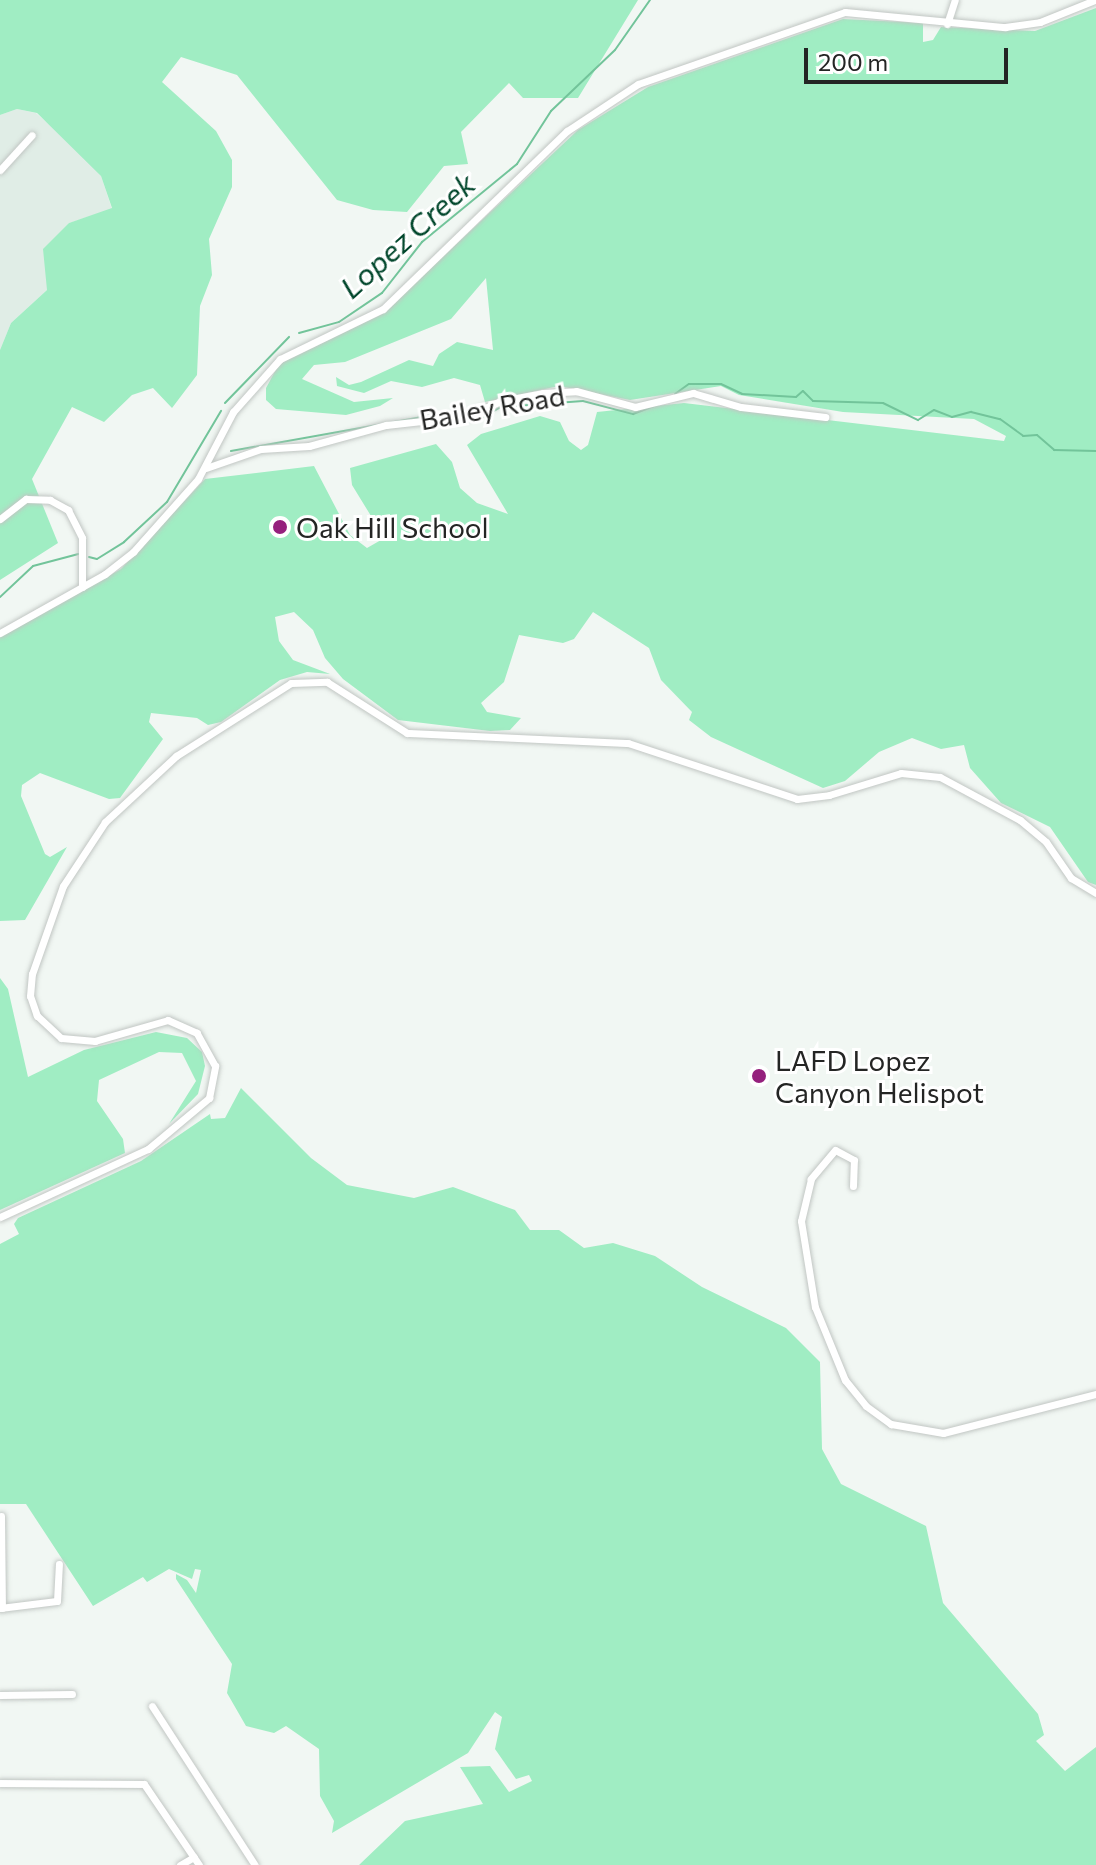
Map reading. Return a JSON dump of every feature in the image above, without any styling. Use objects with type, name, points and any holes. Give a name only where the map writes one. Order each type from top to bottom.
[{"type":"street","points":[[947,24],[955,0]]},
{"type":"street","points":[[0,633],[82,587],[133,552],[206,468],[233,412],[280,359],[383,309],[567,131],[638,84],[845,12],[947,24],[1005,27],[1040,22],[1095,0]]},
{"type":"street","points":[[0,170],[32,135]]},
{"type":"street","name":"Bailey Road","points":[[206,468],[261,449],[309,446],[386,425],[467,416],[501,401],[543,393],[576,391],[635,407],[693,393],[741,407],[825,417]]},
{"type":"street","points":[[0,519],[26,499],[50,500],[68,510],[82,538],[82,587]]},
{"type":"street","points":[[0,1217],[148,1149],[209,1098],[215,1066],[197,1033],[168,1020],[83,1043],[61,1038],[37,1016],[30,996],[32,974],[63,886],[105,822],[176,756],[291,683],[327,682],[407,733],[628,743],[797,799],[829,795],[901,773],[940,777],[1020,820],[1046,842],[1071,878],[1096,893]]},
{"type":"street","points":[[853,1186],[854,1160],[835,1150],[811,1179],[801,1221],[815,1307],[845,1380],[866,1406],[891,1424],[943,1433],[1096,1394]]},
{"type":"street","points":[[1,1516],[1,1608],[22,1608],[57,1601],[59,1564]]},
{"type":"street","points":[[0,1695],[72,1694]]},
{"type":"street","points":[[152,1706],[255,1865]]},
{"type":"street","points":[[0,1783],[144,1784],[199,1865]]},
{"type":"street","points":[[180,1865],[194,1857]]},
{"type":"shaded area","points":[[17,109],[36,113],[83,154],[101,176],[112,209],[69,223],[47,290],[11,323],[0,350],[0,115]]},
{"type":"green space","points":[[0,0],[638,0],[578,98],[523,98],[509,83],[461,132],[468,164],[444,166],[407,212],[373,210],[337,200],[237,75],[181,57],[162,82],[216,131],[232,160],[232,187],[209,239],[212,275],[200,306],[197,375],[172,408],[153,388],[132,395],[104,422],[72,407],[32,479],[58,543],[0,580],[0,350],[11,323],[47,290],[43,249],[69,223],[112,208],[101,176],[37,113],[17,109],[0,115]]},
{"type":"green space","points":[[1096,8],[1096,885],[1088,882],[1050,827],[1001,803],[970,768],[964,745],[941,749],[912,738],[879,752],[845,781],[823,788],[711,737],[689,720],[692,712],[661,680],[649,648],[593,612],[574,639],[563,643],[519,635],[504,682],[481,703],[487,712],[521,718],[510,730],[490,731],[398,720],[343,679],[325,658],[313,630],[294,612],[275,617],[279,641],[293,660],[330,674],[307,672],[280,680],[221,722],[208,725],[197,718],[151,713],[149,722],[163,739],[120,798],[109,799],[40,773],[22,785],[21,796],[45,854],[50,857],[67,847],[25,920],[0,921],[0,637],[121,569],[205,479],[314,466],[350,535],[367,548],[381,540],[379,529],[352,485],[350,468],[436,444],[452,462],[460,488],[477,503],[508,514],[467,445],[481,434],[540,416],[560,422],[569,441],[581,450],[588,445],[597,412],[684,403],[1004,441],[1006,436],[974,419],[843,412],[739,395],[721,386],[630,400],[559,386],[485,402],[480,385],[454,378],[422,387],[391,381],[364,393],[337,386],[336,377],[349,385],[409,360],[433,366],[439,354],[457,342],[493,350],[486,278],[451,319],[345,362],[314,365],[302,379],[354,402],[393,398],[380,406],[346,415],[276,409],[266,400],[266,388],[279,364],[382,314],[578,130],[648,87],[843,19],[923,23],[923,42],[933,40],[941,27],[1035,31]]},
{"type":"green space","points":[[0,978],[8,989],[28,1077],[84,1050],[156,1032],[187,1038],[202,1052],[205,1066],[198,1094],[169,1124],[196,1081],[182,1053],[159,1052],[99,1080],[97,1101],[123,1139],[125,1153],[0,1210]]},
{"type":"green space","points":[[241,1088],[311,1158],[347,1185],[414,1198],[453,1187],[515,1210],[530,1230],[559,1230],[584,1248],[613,1243],[655,1256],[702,1287],[786,1328],[820,1362],[822,1449],[841,1484],[926,1526],[943,1603],[1038,1714],[1044,1735],[1036,1741],[1065,1771],[1096,1747],[1096,1865],[359,1865],[405,1821],[483,1804],[460,1767],[490,1766],[509,1792],[532,1781],[529,1775],[516,1779],[495,1749],[502,1717],[495,1712],[468,1753],[332,1833],[334,1821],[320,1796],[319,1749],[286,1726],[274,1733],[246,1726],[227,1693],[232,1664],[176,1579],[176,1574],[187,1580],[196,1593],[201,1570],[195,1569],[192,1579],[169,1569],[147,1582],[143,1577],[93,1606],[26,1504],[0,1504],[0,1244],[19,1234],[14,1224],[18,1218],[141,1161],[210,1114],[211,1119],[225,1118]]},
{"type":"waterway","name":"Lopez Creek","points":[[299,333],[339,322],[382,293],[422,242],[517,164],[551,111],[615,50],[650,0]]},
{"type":"waterway","name":"Lopez Creek","points":[[225,403],[289,337]]},
{"type":"waterway","points":[[675,394],[689,384],[721,384],[742,394],[796,397],[803,391],[813,401],[883,403],[918,420],[934,410],[952,417],[971,412],[1000,419],[1023,436],[1037,435],[1054,450],[1096,451]]},
{"type":"waterway","points":[[449,421],[480,419],[501,407],[583,401],[633,414],[659,404]]},
{"type":"waterway","name":"Lopez Creek","points":[[89,557],[97,559],[124,542],[167,502],[221,411]]},
{"type":"waterway","points":[[231,451],[422,417]]},
{"type":"waterway","name":"Lopez Creek","points":[[0,597],[33,566],[78,554]]},
{"type":"place","name":"Oak Hill School","points":[[280,527]]},
{"type":"place","name":"LAFD Lopez Canyon Helispot","points":[[759,1076]]}]
